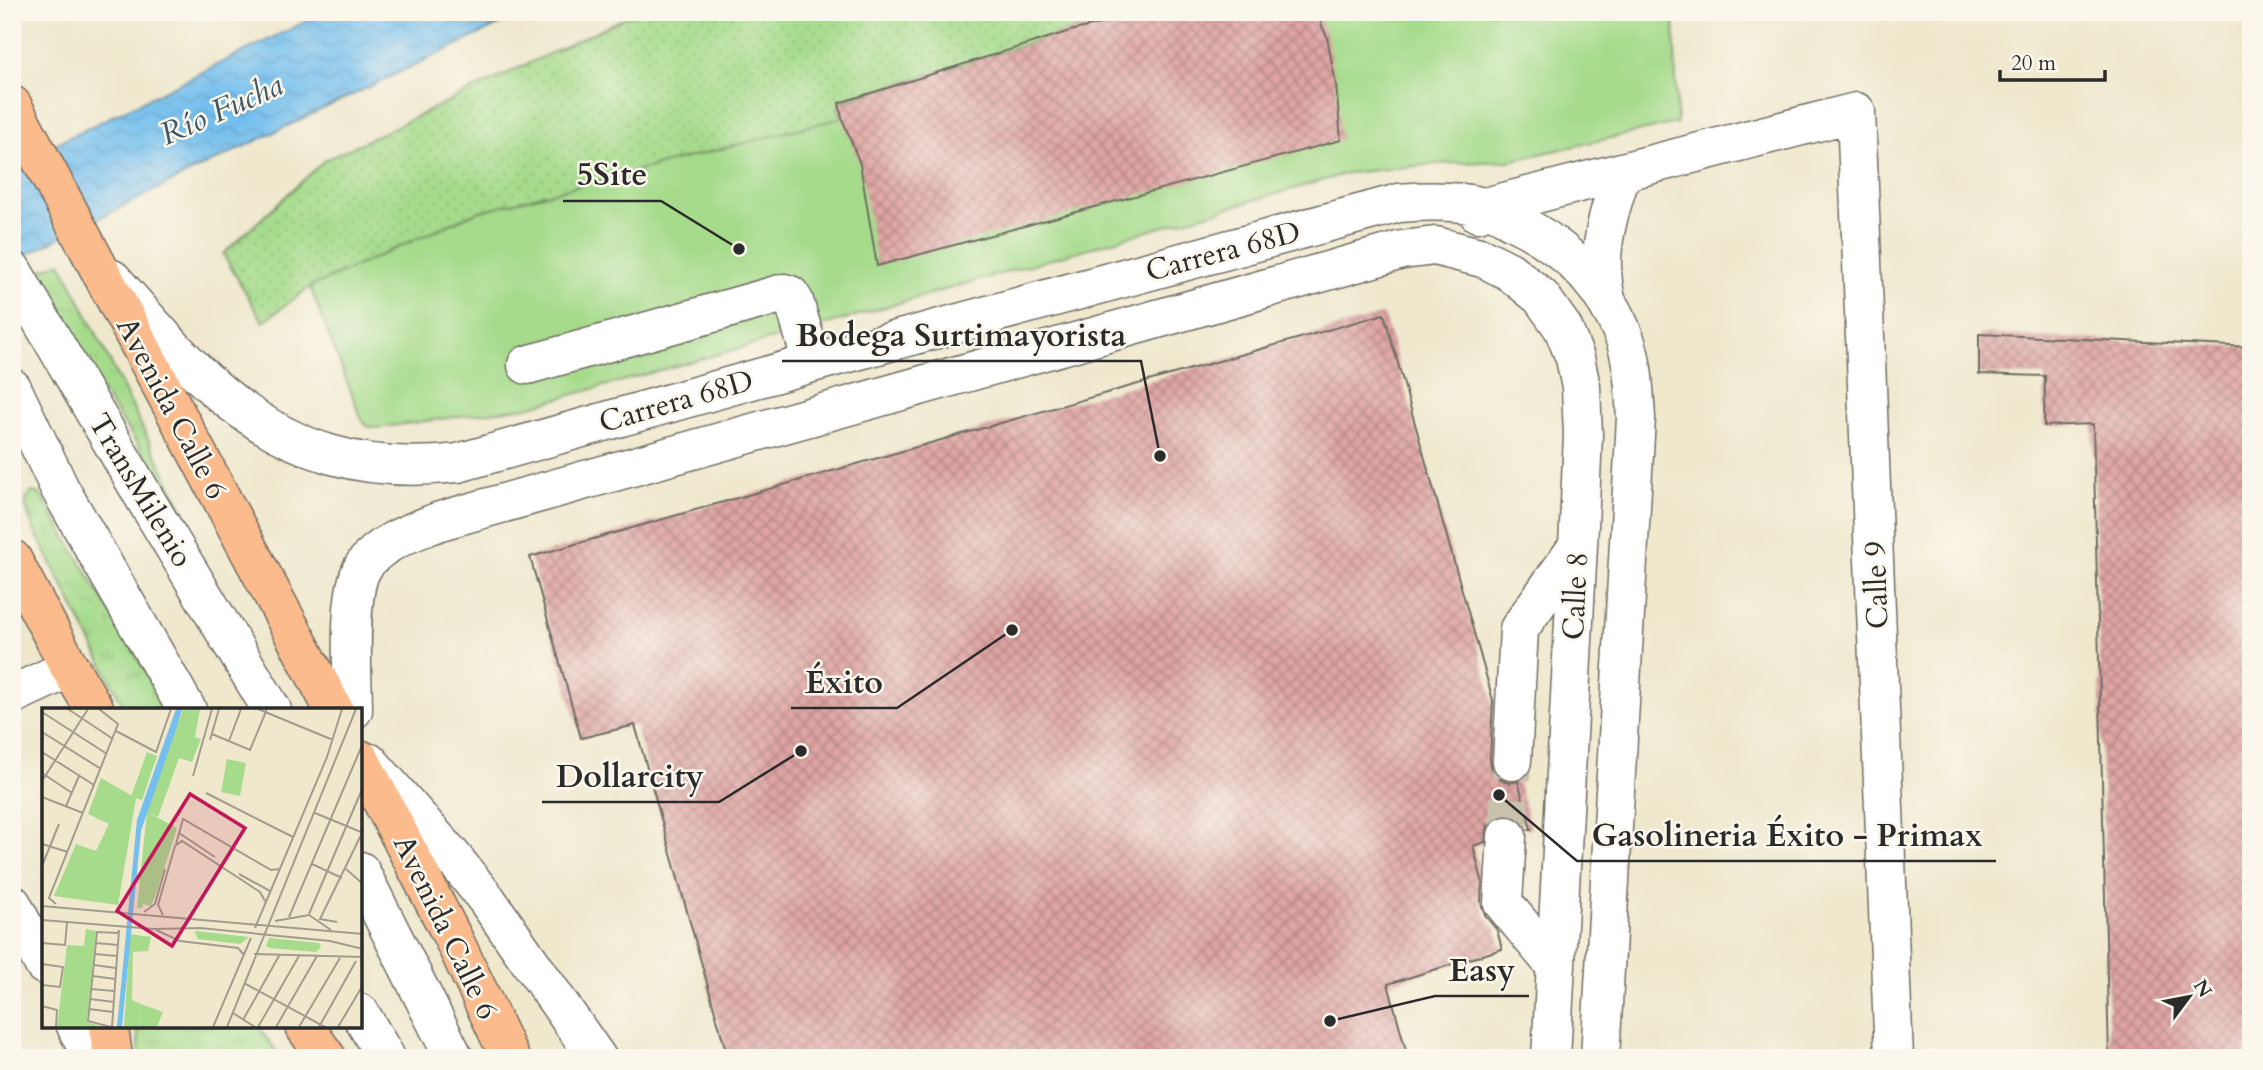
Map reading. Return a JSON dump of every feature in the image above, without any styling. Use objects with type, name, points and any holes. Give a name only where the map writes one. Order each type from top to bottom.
[{"type":"highway","name":"Avenida Calle 6","points":[[16,112],[333,708]]},
{"type":"highway","points":[[12,559],[94,708]]},
{"type":"highway","points":[[70,668],[74,708]]},
{"type":"highway","name":"Avenida Calle 6","points":[[362,763],[448,927],[510,1058]]},
{"type":"highway","points":[[109,1028],[113,1058]]},
{"type":"highway","points":[[305,1028],[327,1058]]},
{"type":"street","name":"Carrera 68D","points":[[353,708],[353,603],[358,576],[363,566],[383,547],[414,532],[454,517],[1418,248],[1485,207],[1856,112]]},
{"type":"street","name":"Calle 9","points":[[1856,112],[1894,1058]]},
{"type":"street","points":[[1605,300],[1601,269],[1604,236],[1611,203],[1622,172]]},
{"type":"street","name":"Carrera 68D","points":[[92,259],[219,392],[269,428],[306,446],[341,458],[384,466],[427,466],[458,463],[812,363],[1399,203],[1427,201],[1485,207]]},
{"type":"street","name":"Calle 8","points":[[1485,207],[1541,234],[1579,266],[1605,300],[1623,335],[1633,372],[1636,418],[1600,1058]]},
{"type":"street","name":"Calle 8","points":[[1418,248],[1483,258],[1509,271],[1541,298],[1563,328],[1575,358],[1581,387],[1583,435],[1551,1058]]},
{"type":"street","name":"TransMilenio","points":[[15,275],[144,497],[271,708]]},
{"type":"street","points":[[527,365],[784,293],[790,295],[794,301],[812,363]]},
{"type":"street","points":[[12,388],[61,489],[186,708]]},
{"type":"street","points":[[1512,761],[1519,629],[1578,545]]},
{"type":"street","points":[[12,695],[70,668]]},
{"type":"street","points":[[362,755],[451,855],[487,900],[597,1058]]},
{"type":"street","points":[[1507,836],[1503,903],[1556,967]]},
{"type":"street","points":[[362,876],[454,1058]]},
{"type":"street","points":[[12,904],[42,961]]},
{"type":"street","points":[[362,1016],[386,1058]]},
{"type":"street","points":[[77,1028],[92,1058]]},
{"type":"green space","points":[[637,12],[1151,12],[1070,31],[840,102],[842,118],[477,212],[310,287],[263,322],[223,254],[325,160]]},
{"type":"green space","points":[[1151,12],[1674,12],[1677,123],[1509,161],[1435,164],[1348,173],[834,322],[528,407],[376,428],[367,426],[362,420],[310,287],[477,212],[841,118],[839,103],[1070,31]]},
{"type":"green space","points":[[61,262],[186,516],[95,381],[39,271]]},
{"type":"green space","points":[[32,492],[40,494],[167,708],[124,708],[33,527],[26,504]]},
{"type":"green space","points":[[137,1028],[259,1028],[281,1058],[140,1058]]},
{"type":"water","name":"Río Fucha","points":[[325,12],[526,12],[193,171],[12,262],[12,165]]},
{"type":"building","points":[[1151,12],[1316,12],[1327,37],[1336,85],[1341,140],[877,266],[860,164],[839,103],[1070,31]]},
{"type":"building","points":[[1384,314],[1493,700],[1490,760],[1492,770],[1501,780],[1510,783],[1518,781],[1531,829],[1527,830],[1518,817],[1508,814],[1498,816],[1488,825],[1485,842],[1473,846],[1482,880],[1481,903],[1486,917],[1497,930],[1502,949],[1388,984],[1408,1058],[728,1058],[635,725],[581,738],[530,557]]},
{"type":"building","points":[[1979,334],[2251,347],[2251,1058],[2109,1058],[2093,424],[2044,426],[2045,376],[1979,374]]},
{"type":"tunnel","points":[[1507,836],[1512,761]]},
{"type":"place","name":"5Site","points":[[739,249]]},
{"type":"place","name":"Bodega Surtimayorista","points":[[1160,456]]},
{"type":"place","name":"Éxito","points":[[1012,630]]},
{"type":"place","name":"Dollarcity","points":[[801,751]]},
{"type":"place","name":"Gasolineria Éxito - Primax","points":[[1499,795]]},
{"type":"place","name":"Easy","points":[[1330,1021]]}]
